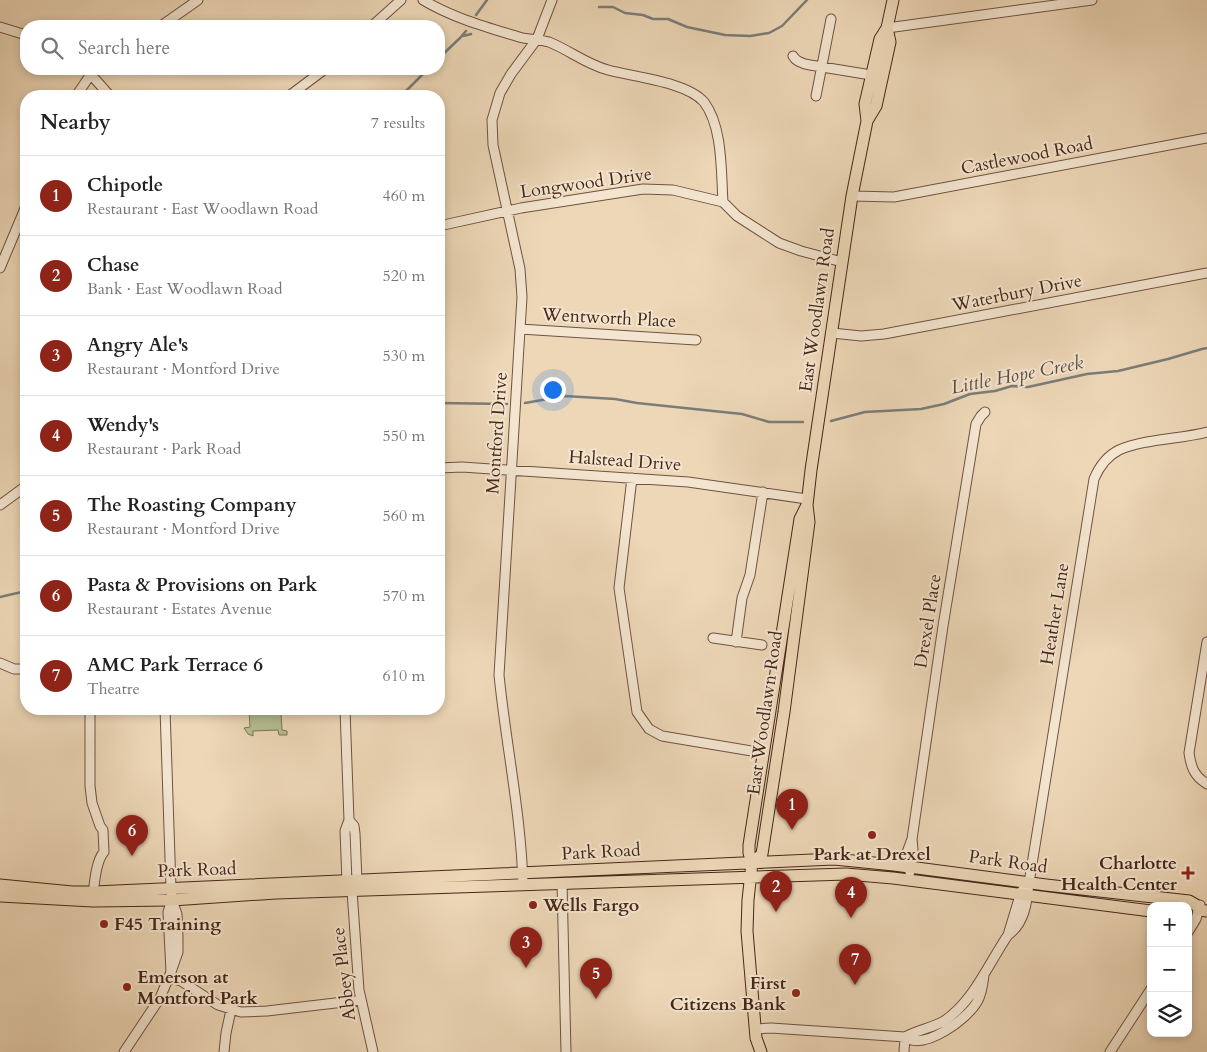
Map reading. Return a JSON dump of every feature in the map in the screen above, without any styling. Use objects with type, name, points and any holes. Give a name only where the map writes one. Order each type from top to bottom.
[{"type":"main road","name":"East Woodlawn Road","points":[[761,1052],[756,1034],[747,931],[752,863],[749,845],[800,519],[807,502],[852,196],[867,121],[865,104],[880,39],[887,28],[893,0]]},
{"type":"main road","name":"East Woodlawn Road","points":[[867,121],[876,106],[890,42],[887,28]]},
{"type":"main road","name":"East Woodlawn Road","points":[[752,863],[762,854],[784,712],[810,522],[807,502]]},
{"type":"main road","name":"Park Road","points":[[0,896],[93,897],[352,884],[523,879],[834,859],[1188,901],[1196,905],[1198,910]]},
{"type":"main road","name":"Park Road","points":[[523,879],[562,883],[632,883],[846,874],[910,880],[1147,910]]},
{"type":"main road","name":"Park Road","points":[[0,885],[72,892],[93,897]]},
{"type":"main road","name":"East Woodlawn Road","points":[[754,1052],[756,1034]]},
{"type":"street","points":[[170,20],[198,0]]},
{"type":"street","points":[[379,20],[401,0]]},
{"type":"street","points":[[423,0],[465,21],[521,38],[548,42],[606,69],[677,86],[698,96],[714,119],[723,202],[736,216],[779,243],[842,262]]},
{"type":"street","name":"Montford Drive","points":[[523,879],[499,675],[522,297],[520,269],[493,145],[492,120],[496,102],[505,83],[537,39],[552,0]]},
{"type":"street","points":[[887,28],[1021,5],[1092,0]]},
{"type":"street","points":[[816,96],[831,19]]},
{"type":"street","points":[[0,27],[20,33]]},
{"type":"street","points":[[793,56],[802,63],[871,76]]},
{"type":"street","points":[[79,90],[87,75]]},
{"type":"street","points":[[92,75],[105,90]]},
{"type":"street","points":[[297,90],[316,75]]},
{"type":"street","name":"Castlewood Road","points":[[852,196],[888,198],[1207,138]]},
{"type":"street","name":"Longwood Drive","points":[[445,225],[508,211],[643,189],[673,190],[723,202]]},
{"type":"street","points":[[0,268],[20,220]]},
{"type":"street","name":"Waterbury Drive","points":[[832,333],[861,336],[884,334],[1207,273]]},
{"type":"street","name":"Wentworth Place","points":[[520,329],[696,340]]},
{"type":"street","name":"Drexel Place","points":[[910,880],[912,839],[943,626],[976,424],[985,412]]},
{"type":"street","name":"Heather Lane","points":[[905,1037],[939,1023],[972,994],[1008,934],[1029,883],[1094,479],[1104,462],[1118,450],[1139,444],[1207,432]]},
{"type":"street","name":"Halstead Drive","points":[[445,468],[462,467],[688,482],[763,492],[807,502]]},
{"type":"street","points":[[632,478],[620,588],[637,712],[649,729],[662,736],[764,753]]},
{"type":"street","points":[[0,505],[20,490]]},
{"type":"street","points":[[736,642],[742,598],[750,576],[763,492]]},
{"type":"street","points":[[712,638],[762,645]]},
{"type":"street","points":[[1207,642],[1189,753],[1191,767],[1200,780],[1207,784]]},
{"type":"street","points":[[0,663],[14,669],[20,669]]},
{"type":"street","points":[[90,715],[90,786],[92,803],[100,826],[98,830],[101,842],[98,851],[101,855],[93,897]]},
{"type":"street","points":[[124,1052],[160,998],[170,975],[168,908],[172,894],[165,715]]},
{"type":"street","name":"Abbey Place","points":[[344,715],[349,820],[355,830],[352,884],[357,977],[373,1052]]},
{"type":"street","name":"Drexel Place","points":[[894,865],[906,856],[912,839]]},
{"type":"street","points":[[562,883],[566,1052]]},
{"type":"street","points":[[1192,926],[1198,910]]},
{"type":"street","points":[[170,975],[218,1005],[231,1010],[249,1013],[361,1000]]},
{"type":"street","points":[[1110,1052],[1149,992]]},
{"type":"street","points":[[224,1052],[231,1010]]},
{"type":"street","points":[[756,1034],[770,1028],[905,1037],[904,1052]]},
{"type":"green space","points":[[249,715],[281,715],[282,730],[287,731],[287,735],[279,735],[278,730],[253,731],[253,736],[248,734],[244,728],[250,727]]},
{"type":"waterway","points":[[476,15],[487,0]]},
{"type":"waterway","points":[[599,7],[613,7],[625,13],[643,15],[653,19],[668,19],[687,27],[725,35],[750,36],[769,33],[782,26],[807,0]]},
{"type":"waterway","points":[[445,52],[466,31]]},
{"type":"waterway","points":[[463,36],[471,34]]},
{"type":"waterway","points":[[407,90],[422,75]]},
{"type":"waterway","name":"Little Hope Creek","points":[[831,421],[865,412],[921,409],[944,404],[970,394],[995,391],[1012,386],[1028,387],[1087,374],[1118,371],[1207,348]]},
{"type":"waterway","name":"Little Hope Creek","points":[[525,403],[565,396],[615,399],[742,414],[769,422],[803,422]]},
{"type":"waterway","name":"Little Hope Creek","points":[[445,403],[507,404]]},
{"type":"waterway","name":"Little Hope Creek","points":[[0,597],[20,592]]},
{"type":"place","name":"Chipotle","points":[[792,830]]},
{"type":"place","name":"Park at Drexel","points":[[872,835]]},
{"type":"place","name":"Pasta & Provisions on Park","points":[[132,856]]},
{"type":"place","name":"Charlotte Health Center","points":[[1188,873]]},
{"type":"place","name":"Wells Fargo","points":[[533,905]]},
{"type":"place","name":"Chase","points":[[776,912]]},
{"type":"place","name":"Wendy's","points":[[851,918]]},
{"type":"place","name":"F45 Training","points":[[104,924]]},
{"type":"place","name":"Angry Ale's","points":[[526,968]]},
{"type":"place","name":"AMC Park Terrace 6","points":[[855,985]]},
{"type":"place","name":"Emerson at Montford Park","points":[[127,987]]},
{"type":"place","name":"First Citizens Bank","points":[[796,993]]},
{"type":"place","name":"The Roasting Company","points":[[596,999]]}]
